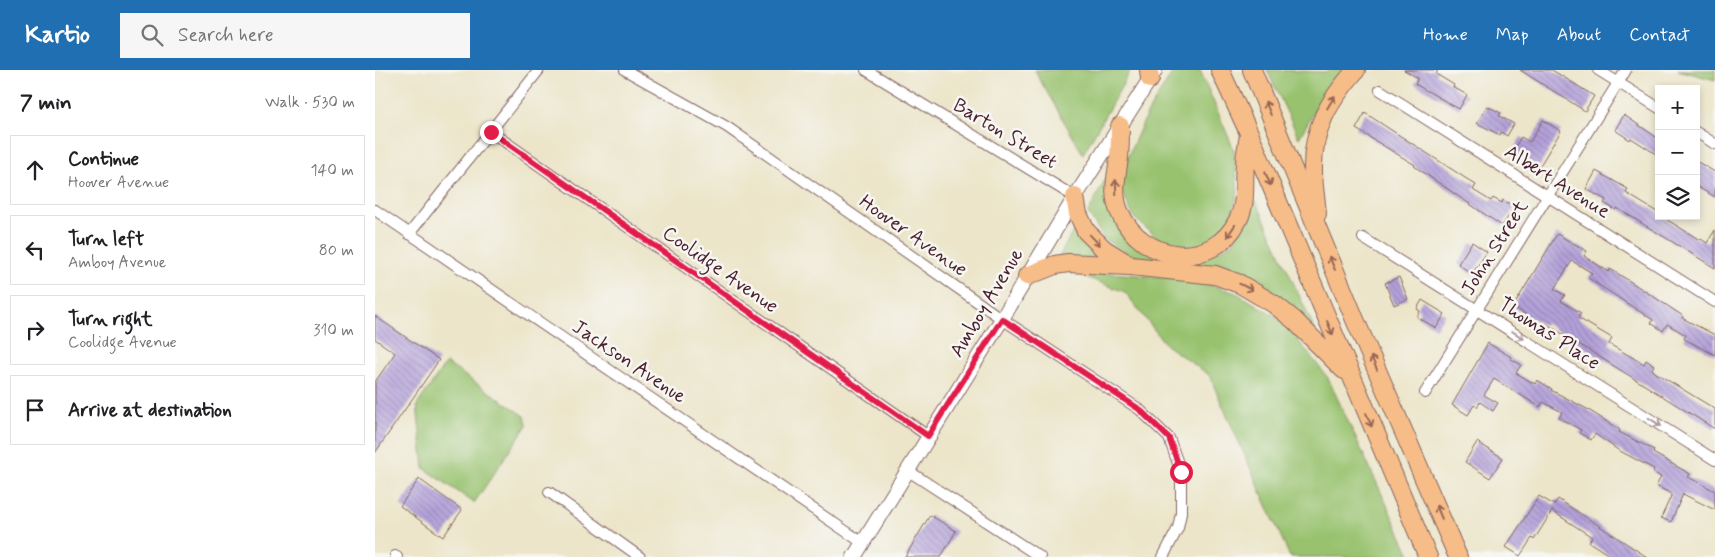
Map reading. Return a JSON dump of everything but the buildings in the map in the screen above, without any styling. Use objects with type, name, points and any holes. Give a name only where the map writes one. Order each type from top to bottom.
[{"type":"highway","points":[[1220,70],[1249,133],[1428,557]]},
{"type":"highway","points":[[1252,70],[1458,557]]},
{"type":"highway","points":[[1320,234],[1313,170],[1315,142],[1324,114],[1337,91],[1356,70]]},
{"type":"highway","points":[[1120,126],[1119,156],[1114,185],[1119,212],[1136,236],[1147,244],[1159,250],[1181,255],[1208,251],[1225,240],[1239,219],[1245,197],[1245,164],[1249,133]]},
{"type":"highway","points":[[1075,197],[1078,214],[1087,231],[1104,249],[1131,266]]},
{"type":"highway","points":[[1027,276],[1068,263],[1131,266],[1207,274],[1240,284],[1275,304],[1350,375]]},
{"type":"street","points":[[409,234],[539,70]]},
{"type":"street","name":"Hoover Avenue","points":[[625,70],[727,127],[1002,319],[1139,409],[1169,438],[1181,472],[1181,513],[1178,528],[1163,557]]},
{"type":"street","name":"Barton Street","points":[[866,70],[1075,197]]},
{"type":"street","points":[[1598,70],[1655,106]]},
{"type":"street","name":"John Street","points":[[1425,393],[1626,70]]},
{"type":"street","name":"Amboy Avenue","points":[[854,557],[1152,73]]},
{"type":"street","name":"Albert Avenue","points":[[1381,90],[1715,302]]},
{"type":"street","name":"Coolidge Avenue","points":[[491,132],[928,436]]},
{"type":"street","points":[[1700,135],[1715,144]]},
{"type":"street","name":"Jackson Avenue","points":[[375,210],[863,543]]},
{"type":"street","name":"Thomas Place","points":[[1363,238],[1715,460]]},
{"type":"street","points":[[907,470],[1040,557]]},
{"type":"street","points":[[549,492],[640,557]]},
{"type":"green space","points":[[1035,70],[1131,70],[1083,154],[1040,80]]},
{"type":"green space","points":[[1174,70],[1200,70],[1234,150],[1238,193],[1231,218],[1210,243],[1187,248],[1164,243],[1134,218],[1121,190],[1126,160],[1147,114]]},
{"type":"green space","points":[[1267,70],[1327,72],[1346,70],[1319,103],[1299,138]]},
{"type":"green space","points":[[1678,70],[1715,70],[1715,80]]},
{"type":"green space","points":[[1108,174],[1109,202],[1164,260],[1131,255],[1104,239],[1088,213]]},
{"type":"green space","points":[[1256,201],[1315,330],[1269,291],[1214,269],[1190,263],[1232,244]]},
{"type":"green space","points":[[1073,231],[1103,258],[1058,259]]},
{"type":"green space","points":[[1072,272],[1191,279],[1236,293],[1281,319],[1328,378],[1411,557],[1290,557],[1209,375],[1166,345],[1125,292]]},
{"type":"green space","points":[[446,363],[525,416],[527,425],[474,503],[424,468],[417,405]]},
{"type":"route","points":[[491,132],[928,436],[1002,319],[1139,409],[1169,438],[1181,472]]}]
